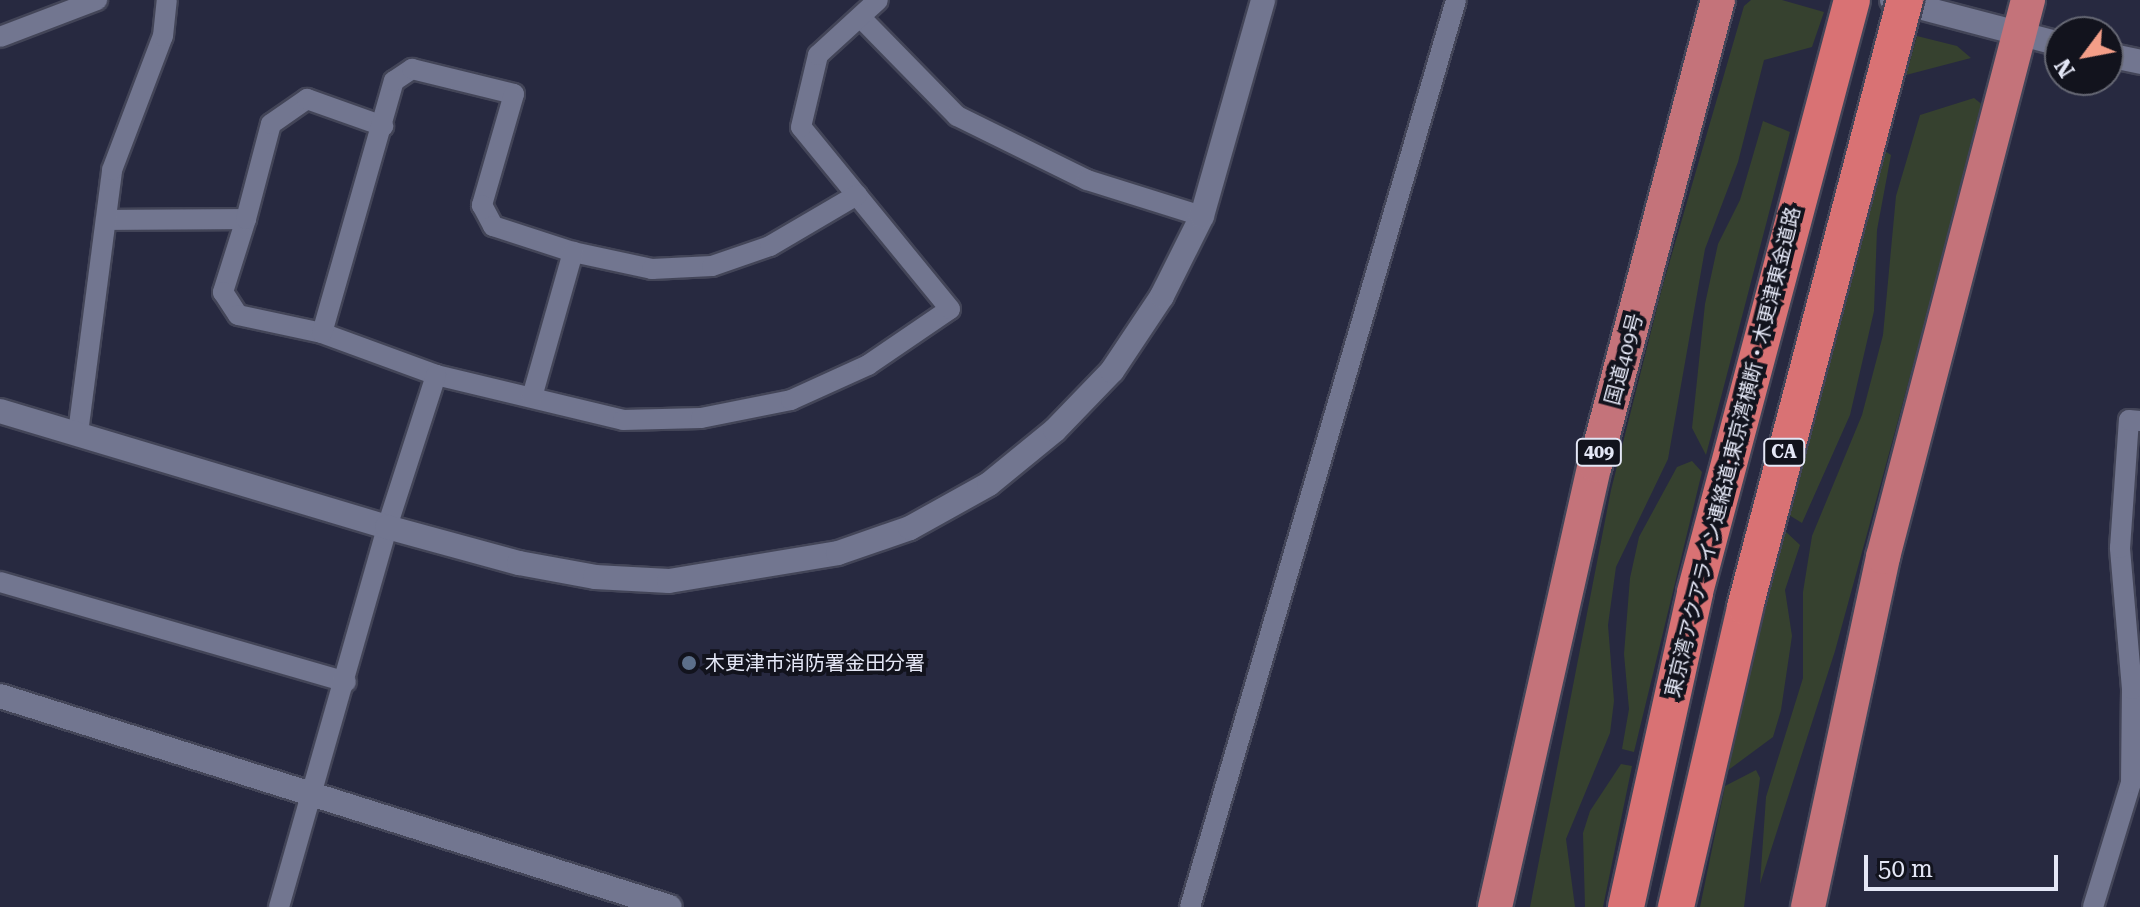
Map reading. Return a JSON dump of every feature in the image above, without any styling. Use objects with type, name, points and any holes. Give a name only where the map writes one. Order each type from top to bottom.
[{"type":"highway","name":"国道409号","points":[[1495,907],[1595,465],[1718,0]]},
{"type":"highway","name":"東京湾アクアライン連絡道;東京湾横断・木更津東金道路","points":[[1626,907],[1695,592],[1852,0]]},
{"type":"highway","name":"CA","points":[[1676,907],[1752,577],[1905,0]]},
{"type":"highway","points":[[1808,907],[1883,557],[2028,0]]},
{"type":"street","points":[[0,37],[97,0]]},
{"type":"street","points":[[78,433],[112,170],[163,36],[167,0]]},
{"type":"street","points":[[383,126],[307,99],[271,124],[223,292],[238,315],[322,333],[436,375],[623,420],[701,418],[791,400],[868,365],[950,309],[801,127],[818,55],[862,19],[878,0]]},
{"type":"street","points":[[0,411],[387,527],[519,563],[595,577],[669,581],[838,553],[910,528],[989,484],[1055,430],[1112,371],[1162,296],[1202,216],[1263,0]]},
{"type":"street","points":[[1190,907],[1456,0]]},
{"type":"street","points":[[1892,0],[2044,41]]},
{"type":"street","points":[[862,19],[957,116],[1087,180],[1202,216]]},
{"type":"street","points":[[322,333],[394,81],[412,69],[514,94],[482,205],[493,226],[573,252],[652,269],[712,266],[770,246],[857,195]]},
{"type":"street","points":[[106,220],[246,219]]},
{"type":"street","points":[[532,397],[573,252]]},
{"type":"street","points":[[279,907],[346,682],[387,527],[436,375]]},
{"type":"street","points":[[2093,907],[2131,783],[2132,689],[2120,548],[2129,420],[2140,421]]},
{"type":"street","points":[[0,582],[346,682]]},
{"type":"street","points":[[0,696],[670,907]]},
{"type":"green space","points":[[1751,0],[1782,0],[1824,12],[1812,47],[1764,60],[1738,162],[1705,249],[1668,459],[1616,567],[1608,625],[1614,701],[1610,733],[1566,839],[1575,907],[1530,907],[1611,490],[1662,288],[1744,6]]},
{"type":"green space","points":[[1917,36],[1957,46],[1971,58],[1906,75]]},
{"type":"green space","points":[[1974,98],[1984,106],[1835,651],[1760,884],[1766,797],[1803,678],[1803,592],[1812,536],[1862,415],[1883,335],[1896,196],[1920,115]]},
{"type":"green space","points":[[1763,121],[1790,132],[1706,455],[1692,428],[1705,304],[1718,244],[1740,200]]},
{"type":"green space","points":[[1885,151],[1891,155],[1877,230],[1874,311],[1850,415],[1802,523],[1789,515]]},
{"type":"green space","points":[[1692,461],[1702,472],[1634,752],[1622,749],[1629,709],[1624,654],[1630,578],[1639,537],[1677,467]]},
{"type":"green space","points":[[1784,530],[1800,545],[1785,590],[1792,636],[1781,710],[1773,737],[1727,771]]},
{"type":"green space","points":[[1621,764],[1632,766],[1603,907],[1585,907],[1583,833],[1590,811]]},
{"type":"green space","points":[[1756,770],[1760,778],[1744,907],[1700,907],[1725,786]]},
{"type":"place","name":"木更津市消防署金田分署","points":[[689,663]]}]
